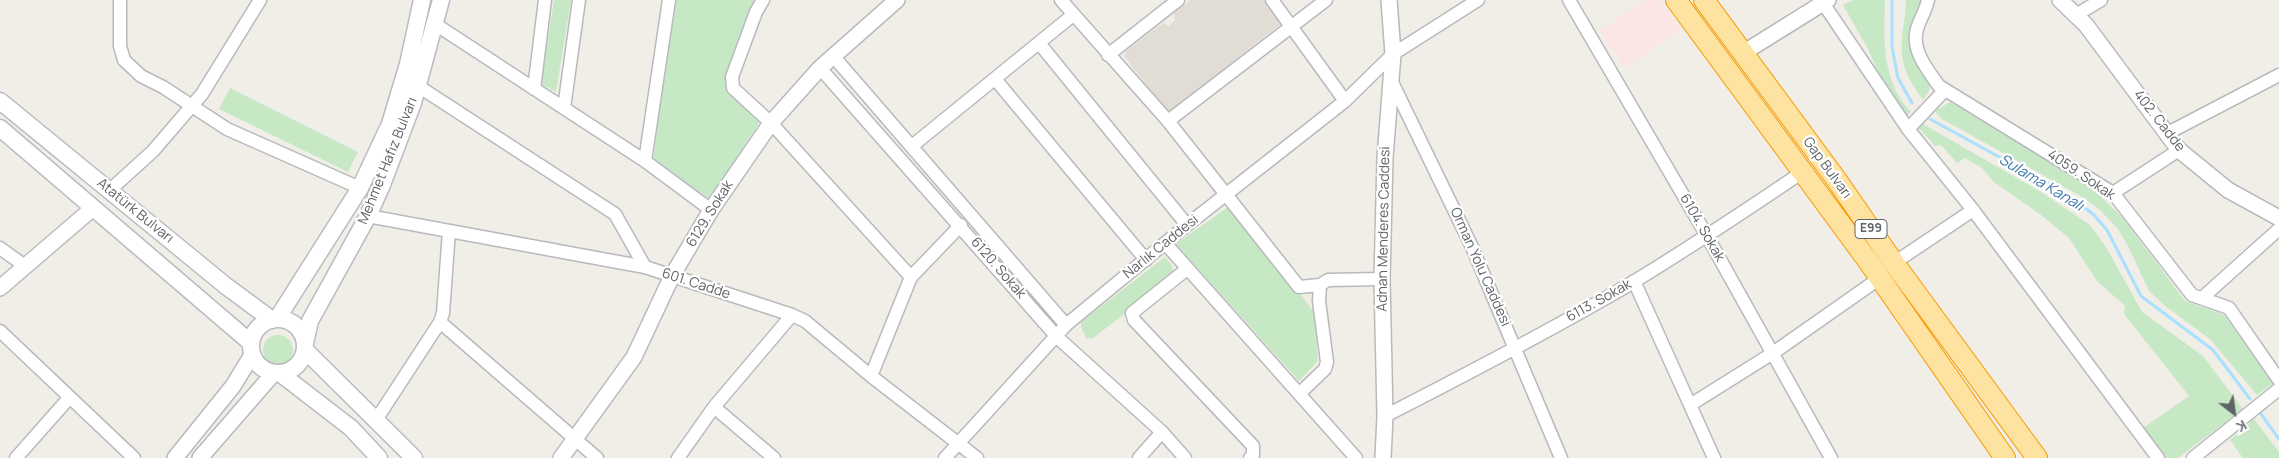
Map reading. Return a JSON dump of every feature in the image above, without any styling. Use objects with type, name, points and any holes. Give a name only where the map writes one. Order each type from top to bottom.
[{"type":"highway","name":"Gap Bulvarı","points":[[1676,0],[1804,171],[2005,458]]},
{"type":"highway","name":"Gap Bulvarı","points":[[1704,0],[2037,458]]},
{"type":"main road","name":"Mehmet Hafız Bulvarı","points":[[274,320],[360,188],[390,124],[408,64],[422,0]]},
{"type":"main road","name":"Mehmet Hafız Bulvarı","points":[[305,346],[310,321],[368,216],[403,130],[418,86],[441,0]]},
{"type":"main road","name":"Atatürk Bulvarı","points":[[0,101],[226,286],[274,320]]},
{"type":"main road","name":"Atatürk Bulvarı","points":[[0,128],[251,349]]},
{"type":"main road","points":[[379,458],[351,428],[277,374],[260,367],[251,349],[260,326],[274,320],[285,320],[298,328],[305,346],[414,458]]},
{"type":"main road","points":[[277,374],[297,366],[305,346]]},
{"type":"street","points":[[120,0],[120,46],[124,60],[141,76],[163,87],[227,129],[360,188]]},
{"type":"street","points":[[110,190],[153,151],[202,94],[260,0]]},
{"type":"street","points":[[534,89],[546,0]]},
{"type":"street","points":[[564,108],[580,0]]},
{"type":"street","points":[[645,160],[669,0]]},
{"type":"street","points":[[763,0],[756,12],[732,77],[733,88],[771,123],[910,277]]},
{"type":"street","name":"6129. Sokak","points":[[561,458],[634,357],[672,276],[711,210],[771,123],[820,68],[897,0]]},
{"type":"street","points":[[1061,0],[1168,121],[1299,287],[1320,285],[1328,280],[1382,279]]},
{"type":"street","points":[[1108,55],[1178,0]]},
{"type":"street","points":[[1272,0],[1345,101]]},
{"type":"street","points":[[1168,121],[1326,0]]},
{"type":"street","name":"Adnan Menderes Caddesi","points":[[1383,458],[1385,416],[1382,279],[1385,158],[1393,54],[1389,0]]},
{"type":"street","name":"Narlık Caddesi","points":[[945,458],[957,442],[1057,337],[1066,325],[1187,225],[1345,101],[1393,54],[1478,0]]},
{"type":"street","name":"6104. Sokak","points":[[1569,0],[1707,236],[1831,458]]},
{"type":"street","name":"4059. Sokak","points":[[1928,0],[1917,30],[1915,43],[1923,63],[1939,86],[2113,193],[2192,295],[2229,308],[2279,380]]},
{"type":"street","name":"402. Cadde","points":[[2060,0],[2086,25],[2179,150],[2228,190],[2279,218]]},
{"type":"street","points":[[2076,15],[2101,0]]},
{"type":"street","points":[[1743,52],[1825,1],[1908,129],[1973,210],[2158,458]]},
{"type":"street","points":[[912,146],[1073,15]]},
{"type":"street","points":[[435,24],[645,160],[711,210]]},
{"type":"street","points":[[1039,43],[1187,225]]},
{"type":"street","points":[[834,57],[1066,325]]},
{"type":"street","name":"6120. Sokak","points":[[820,68],[1057,337],[1162,432],[1186,458]]},
{"type":"street","points":[[2166,134],[2279,75]]},
{"type":"street","points":[[995,80],[1146,260]]},
{"type":"street","name":"Orman Yolu Caddesi","points":[[1391,80],[1472,247],[1562,458]]},
{"type":"street","points":[[418,86],[615,214],[645,267]]},
{"type":"street","points":[[1908,129],[1945,90]]},
{"type":"street","points":[[2113,193],[2179,150]]},
{"type":"street","name":"6113. Sokak","points":[[1385,416],[1634,282],[1804,171]]},
{"type":"street","points":[[0,288],[93,208]]},
{"type":"street","points":[[1894,263],[1973,210]]},
{"type":"street","name":"601. Cadde","points":[[368,216],[645,267],[805,320],[871,376],[977,458]]},
{"type":"street","points":[[871,376],[910,277],[961,226]]},
{"type":"street","points":[[2202,298],[2279,229]]},
{"type":"street","points":[[376,420],[440,322],[443,313],[449,231]]},
{"type":"street","points":[[1165,243],[1356,458]]},
{"type":"street","points":[[0,248],[25,266]]},
{"type":"street","points":[[1187,269],[1132,313],[1134,320],[1253,446],[1253,455],[1250,458]]},
{"type":"street","points":[[1690,405],[1773,353],[1880,278]]},
{"type":"street","points":[[1634,282],[1714,458]]},
{"type":"street","points":[[1299,394],[1325,369],[1327,362],[1320,285]]},
{"type":"street","points":[[678,458],[714,407],[792,315]]},
{"type":"street","points":[[440,322],[597,458]]},
{"type":"street","points":[[0,331],[134,458]]},
{"type":"street","points":[[175,458],[234,386],[251,349]]},
{"type":"street","points":[[200,458],[277,374]]},
{"type":"street","points":[[2193,458],[2279,389]]},
{"type":"street","points":[[16,458],[69,398]]},
{"type":"street","points":[[714,407],[774,458]]},
{"type":"street","points":[[1139,458],[1162,432]]},
{"type":"shaded area","points":[[1190,0],[1266,0],[1283,22],[1168,113],[1124,56],[1127,50],[1163,23],[1169,26],[1175,20],[1174,13]]},
{"type":"shaded area","points":[[1645,0],[1659,0],[1680,30],[1625,68],[1599,31]]},
{"type":"green space","points":[[554,0],[571,0],[556,92],[541,84]]},
{"type":"green space","points":[[673,0],[758,0],[728,70],[727,88],[759,123],[710,199],[653,162]]},
{"type":"green space","points":[[1853,0],[1885,0],[1884,30],[1886,59],[1894,87],[1901,100],[1911,112],[1905,116],[1880,77],[1868,49],[1843,5]]},
{"type":"green space","points":[[1906,0],[1923,0],[1912,32],[1930,85],[1929,91],[1923,100],[1904,66],[1902,41]]},
{"type":"green space","points":[[230,88],[358,152],[348,172],[219,109]]},
{"type":"green space","points":[[1950,102],[2092,188],[2122,217],[2185,301],[2224,315],[2274,383],[2257,395],[2211,340],[2164,305],[2149,291],[2118,229],[2101,211],[2084,198],[1942,119],[1935,111]]},
{"type":"green space","points":[[1923,124],[2041,192],[2090,225],[2106,247],[2142,312],[2203,356],[2243,409],[2178,458],[2166,458],[2143,428],[2189,396],[2124,314],[2125,306],[2097,281],[2069,238],[2041,215],[1994,182],[1982,168],[1965,158],[1957,163],[1941,145],[1935,146],[1918,127]]},
{"type":"green space","points":[[1232,204],[1314,312],[1318,361],[1299,381],[1176,244]]},
{"type":"green space","points":[[1165,257],[1173,268],[1169,280],[1093,338],[1087,339],[1081,327],[1081,322]]},
{"type":"green space","points":[[278,335],[284,336],[292,344],[292,356],[284,364],[278,365],[272,364],[264,356],[263,350],[264,344],[272,336]]},
{"type":"green space","points":[[2254,419],[2279,452],[2279,458],[2243,458],[2230,440]]},
{"type":"waterway","name":"Sulama Kanalı","points":[[1892,0],[1892,47],[1898,78],[1912,103]]},
{"type":"waterway","name":"Sulama Kanalı","points":[[1930,119],[2063,192],[2093,214],[2107,230],[2141,296],[2213,350],[2250,399]]},
{"type":"waterway","name":"Sulama Kanalı","points":[[2261,414],[2279,439]]}]
